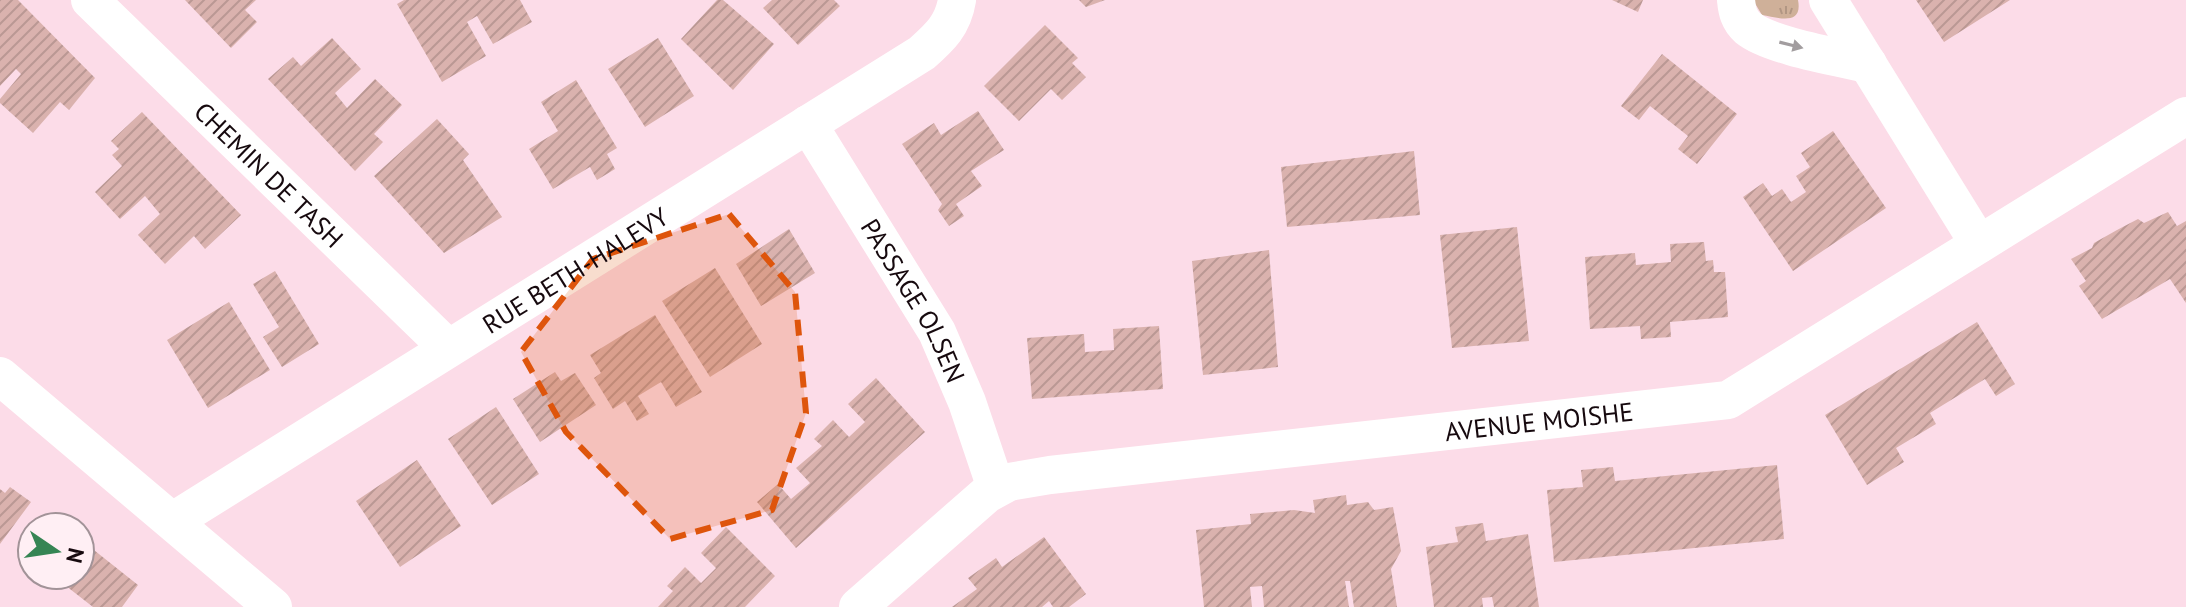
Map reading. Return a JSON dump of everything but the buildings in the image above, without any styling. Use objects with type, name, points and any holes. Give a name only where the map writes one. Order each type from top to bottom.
[{"type":"street","name":"CHEMIN DE TASH","points":[[90,0],[448,348]]},
{"type":"street","name":"RUE BETH-HALEVY","points":[[173,521],[922,53],[953,21],[957,0]]},
{"type":"street","points":[[1736,0],[1740,19],[1767,39],[1868,64]]},
{"type":"street","points":[[1828,0],[1979,244]]},
{"type":"street","name":"AVENUE MOISHE","points":[[858,607],[964,512],[1009,482],[1728,400],[2186,116]]},
{"type":"street","name":"PASSAGE OLSEN","points":[[808,124],[937,332],[967,402],[996,488]]},
{"type":"street","points":[[0,376],[273,607]]},
{"type":"highlighted area","points":[[729,214],[795,292],[806,413],[772,510],[670,539],[566,432],[521,352],[593,259]]},
{"type":"green space","points":[[1753,0],[1798,0],[1799,8],[1793,17],[1776,18],[1762,15]]}]
